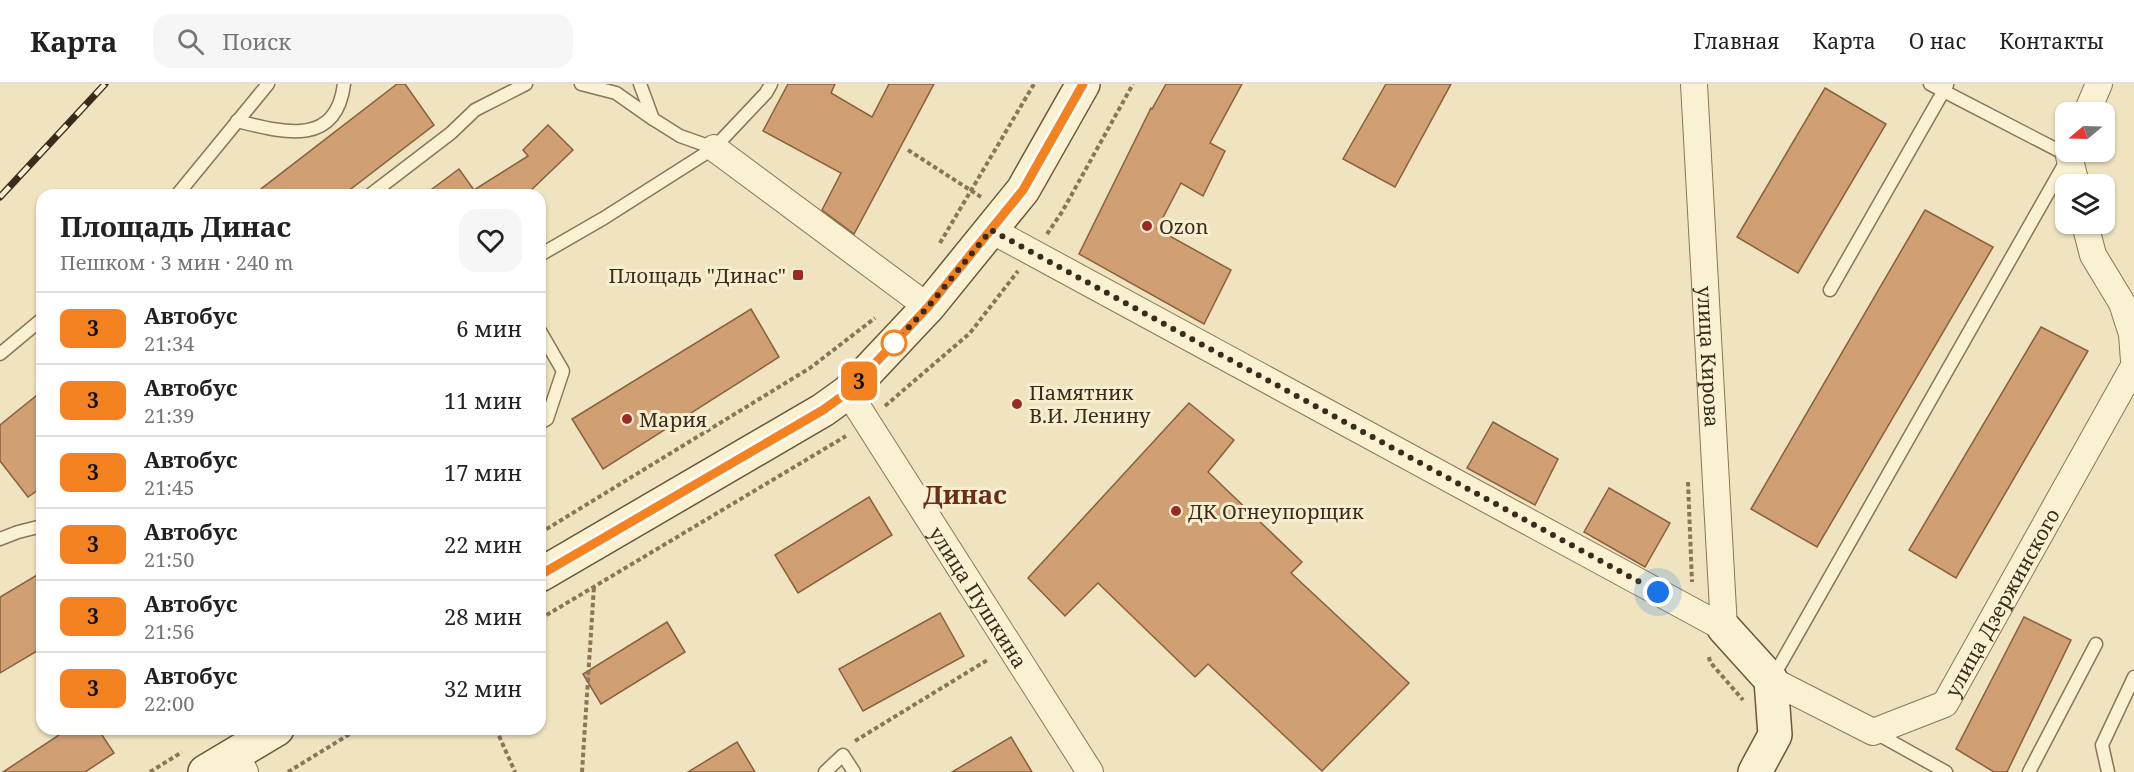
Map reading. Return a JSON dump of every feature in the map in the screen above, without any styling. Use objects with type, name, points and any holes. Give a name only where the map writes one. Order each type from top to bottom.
[{"type":"street","points":[[546,572],[823,410],[848,392],[918,299],[998,221],[1030,179],[1083,84]]},
{"type":"street","name":"улица Кирова","points":[[1694,84],[1724,628]]},
{"type":"street","points":[[2091,102],[2099,84]]},
{"type":"street","points":[[714,147],[918,299]]},
{"type":"street","points":[[998,221],[1724,628],[1771,680],[1873,732]]},
{"type":"street","name":"улица Дзержинского","points":[[1873,732],[1945,704],[2134,364],[2128,304],[2093,255],[2088,234]]},
{"type":"street","name":"улица Пушкина","points":[[848,392],[1090,772]]},
{"type":"street","points":[[1755,772],[1775,735],[1771,680]]},
{"type":"street","points":[[205,772],[240,763],[270,735]]},
{"type":"lane","points":[[182,189],[268,84]]},
{"type":"lane","points":[[237,121],[280,132],[313,130],[334,117],[342,99],[344,84]]},
{"type":"lane","points":[[378,189],[451,133],[475,110],[526,84]]},
{"type":"lane","points":[[581,84],[616,93],[680,136],[714,147]]},
{"type":"lane","points":[[640,84],[653,119]]},
{"type":"lane","points":[[546,252],[604,218],[714,147],[766,93],[771,84]]},
{"type":"lane","points":[[1930,84],[1946,88],[2055,146]]},
{"type":"lane","points":[[1830,290],[1946,88]]},
{"type":"lane","points":[[1771,680],[2065,162]]},
{"type":"lane","points":[[0,354],[36,324]]},
{"type":"lane","points":[[546,341],[563,371],[546,420]]},
{"type":"lane","points":[[0,539],[36,528]]},
{"type":"lane","points":[[2029,772],[2096,644]]},
{"type":"lane","points":[[2108,772],[2102,745],[2134,678]]},
{"type":"lane","points":[[1873,732],[1946,772]]},
{"type":"lane","points":[[825,772],[843,755],[854,772]]},
{"type":"path","points":[[935,251],[1034,84]]},
{"type":"path","points":[[908,150],[971,190],[998,221]]},
{"type":"path","points":[[546,529],[810,368],[918,299]]},
{"type":"path","points":[[582,772],[594,586]]},
{"type":"path","points":[[853,742],[1009,645]]},
{"type":"path","points":[[288,772],[348,735]]},
{"type":"path","points":[[499,735],[515,772]]},
{"type":"building","points":[[397,84],[405,84],[434,125],[351,189],[261,189]]},
{"type":"building","points":[[788,84],[835,84],[831,93],[872,117],[889,84],[934,84],[854,234],[822,210],[841,173],[763,131]]},
{"type":"building","points":[[1166,84],[1242,84],[1210,143],[1225,151],[1203,196],[1181,183],[1157,229],[1231,270],[1204,324],[1079,254],[1151,108]]},
{"type":"building","points":[[1386,84],[1451,84],[1395,187],[1343,159]]},
{"type":"building","points":[[1825,88],[1886,124],[1798,273],[1737,237]]},
{"type":"building","points":[[548,125],[573,150],[532,189],[476,189],[528,156],[523,150]]},
{"type":"building","points":[[459,169],[473,189],[432,189]]},
{"type":"building","points":[[1925,210],[1993,247],[1817,547],[1751,509]]},
{"type":"building","points":[[751,309],[779,357],[603,469],[572,419]]},
{"type":"building","points":[[2041,327],[2088,351],[1956,578],[1909,550]]},
{"type":"building","points":[[36,396],[36,491],[28,497],[0,461],[0,425]]},
{"type":"building","points":[[1189,403],[1234,440],[1208,472],[1302,562],[1291,573],[1409,683],[1322,771],[1208,664],[1195,677],[1098,583],[1065,616],[1028,578]]},
{"type":"building","points":[[1493,422],[1558,459],[1535,505],[1467,468]]},
{"type":"building","points":[[1609,488],[1670,523],[1645,567],[1584,532]]},
{"type":"building","points":[[869,497],[892,535],[798,593],[775,555]]},
{"type":"building","points":[[36,576],[36,652],[0,673],[0,597]]},
{"type":"building","points":[[940,613],[964,656],[863,711],[839,669]]},
{"type":"building","points":[[2024,617],[2071,640],[2007,772],[1994,772],[1956,749]]},
{"type":"building","points":[[667,622],[685,652],[601,704],[583,674]]},
{"type":"building","points":[[59,735],[102,735],[114,753],[85,772],[3,772]]},
{"type":"building","points":[[1011,737],[1032,772],[952,772]]},
{"type":"building","points":[[737,742],[755,772],[688,772]]},
{"type":"railway","points":[[0,197],[105,84]]},
{"type":"bus line","name":"3","points":[[546,572],[832,405],[848,392],[928,307],[1023,190],[1083,84]]},
{"type":"place","name":"Ozon","points":[[1147,226]]},
{"type":"place","name":"Площадь \"Динас\"","points":[[798,275]]},
{"type":"place","name":"Памятник В.И. Ленину","points":[[1017,404]]},
{"type":"place","name":"Мария","points":[[627,419]]},
{"type":"place","name":"ДК Огнеупорщик","points":[[1176,511]]},
{"type":"district","name":"Динас","points":[[965,494]]},
{"type":"route","points":[[894,343],[928,307],[991,230],[1658,592]]}]
